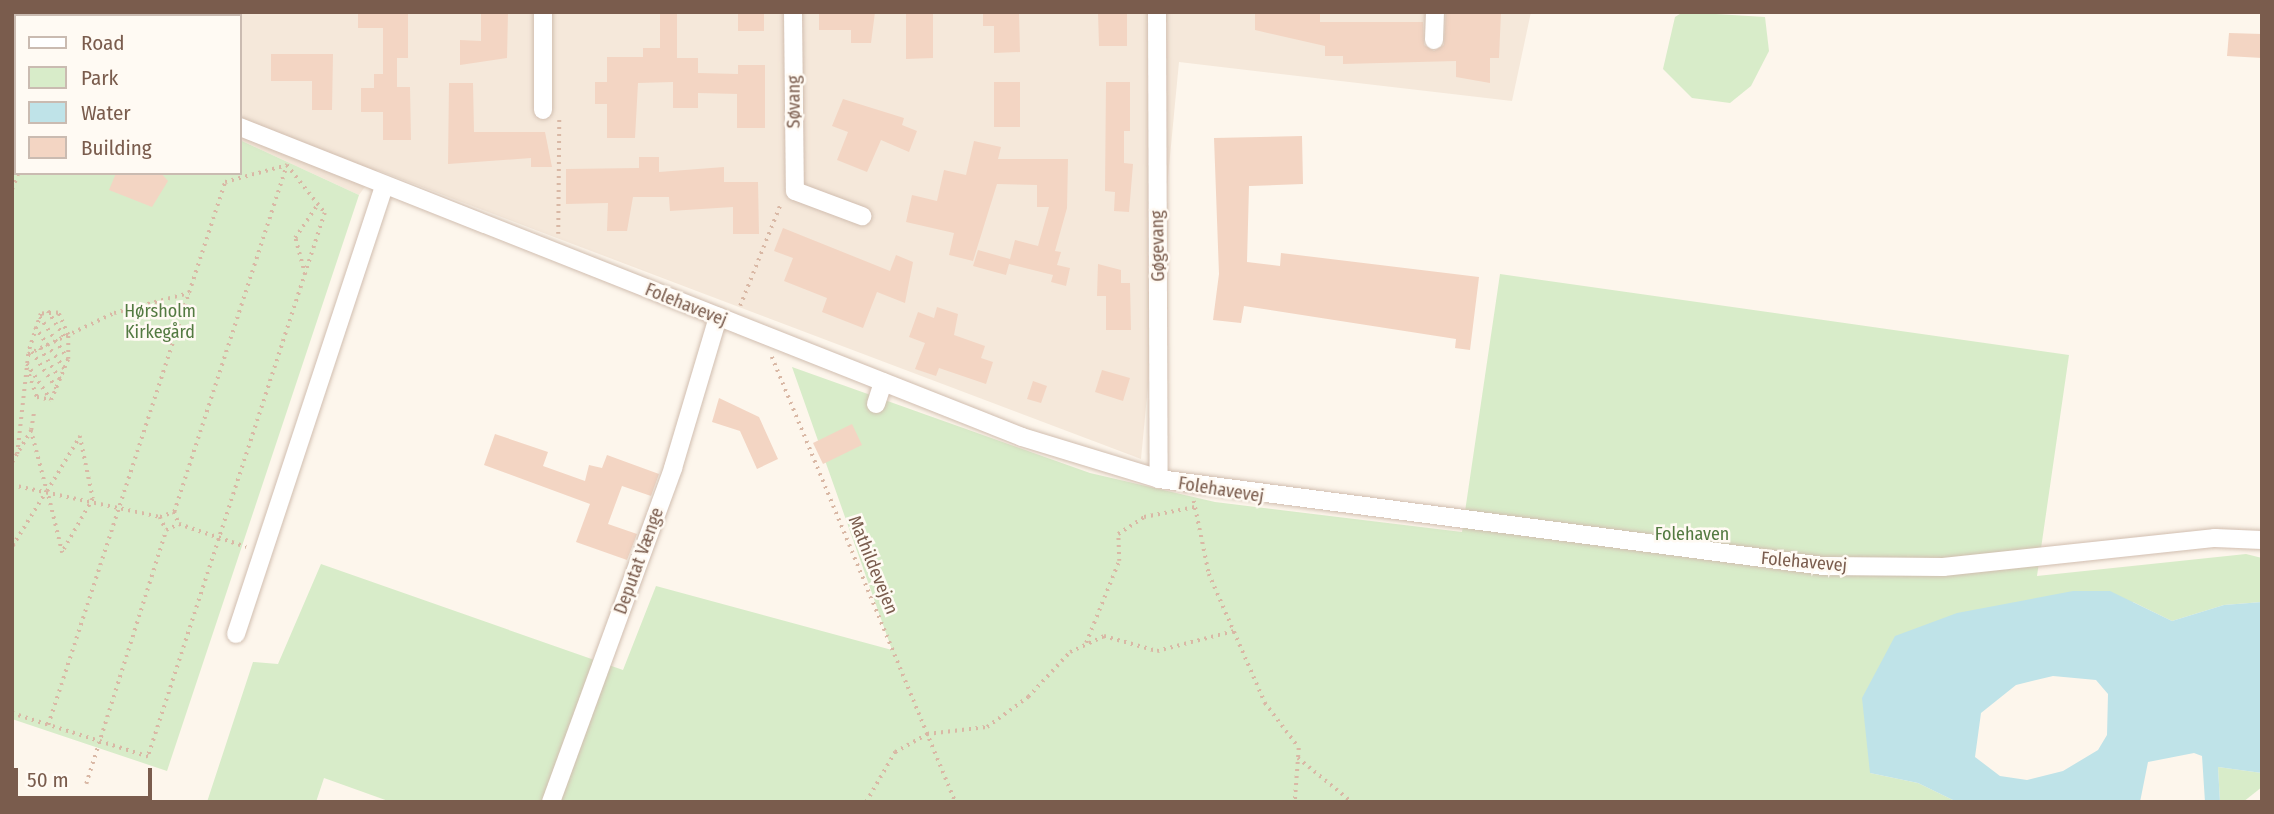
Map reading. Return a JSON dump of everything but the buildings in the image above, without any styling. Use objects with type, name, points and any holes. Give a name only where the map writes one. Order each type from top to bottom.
[{"type":"street","points":[[543,12],[543,110]]},
{"type":"street","name":"Søvang","points":[[793,12],[795,191]]},
{"type":"street","name":"Gøgevang","points":[[1157,12],[1159,479]]},
{"type":"street","points":[[1434,12],[1434,40]]},
{"type":"street","name":"Folehavevej","points":[[242,128],[289,158],[383,189],[554,253],[1023,437],[1159,479],[1191,486],[1823,566],[1944,567],[2215,538],[2262,540]]},
{"type":"street","points":[[236,634],[383,189]]},
{"type":"street","points":[[795,191],[862,216]]},
{"type":"street","name":"Deputat Vænge","points":[[551,802],[724,320]]},
{"type":"street","points":[[876,404],[883,382]]},
{"type":"path","points":[[543,110],[559,114],[561,225],[554,253]]},
{"type":"path","points":[[12,713],[97,743],[148,757],[325,213],[289,158]]},
{"type":"path","points":[[48,725],[225,182],[289,158]]},
{"type":"path","points":[[179,524],[174,512],[289,158]]},
{"type":"path","points":[[724,320],[782,202],[795,191]]},
{"type":"path","points":[[305,275],[295,238],[318,204]]},
{"type":"path","points":[[30,353],[114,313],[189,293]]},
{"type":"path","points":[[48,311],[66,336]]},
{"type":"path","points":[[17,454],[26,365],[35,327],[40,317],[48,311],[58,313],[66,336],[68,359],[59,392],[51,400]]},
{"type":"path","points":[[40,317],[68,359]]},
{"type":"path","points":[[35,327],[66,371]]},
{"type":"path","name":"Mathildevejen","points":[[768,338],[955,802]]},
{"type":"path","points":[[40,348],[62,383]]},
{"type":"path","points":[[30,353],[59,392]]},
{"type":"path","points":[[26,365],[37,397],[51,400]]},
{"type":"path","points":[[26,365],[51,400]]},
{"type":"path","points":[[12,462],[31,430],[34,412]]},
{"type":"path","points":[[12,541],[13,546],[47,491],[80,436],[93,499],[62,552],[47,491],[31,430]]},
{"type":"path","points":[[12,485],[93,499],[160,517],[174,512]]},
{"type":"path","points":[[1191,486],[1209,574],[1265,703],[1299,748],[1295,802]]},
{"type":"path","points":[[1085,645],[1119,561],[1118,534],[1144,517],[1195,507]]},
{"type":"path","points":[[86,784],[166,530],[160,517]]},
{"type":"path","points":[[166,530],[179,524],[263,553]]},
{"type":"path","points":[[866,802],[895,752],[927,734],[987,727],[1085,645],[1104,636],[1157,651],[1234,631]]},
{"type":"path","points":[[1298,758],[1352,802]]},
{"type":"path","points":[[147,797],[151,802]]},
{"type":"shaded area","points":[[43,12],[1531,12],[1512,101],[1179,62],[1141,459],[377,170],[359,195],[242,141],[242,14]]},
{"type":"green space","name":"Hørsholm Kirkegård","points":[[12,12],[30,14],[14,14],[14,175],[242,175],[242,141],[359,195],[167,771],[12,719]]},
{"type":"green space","points":[[1683,12],[1765,17],[1769,51],[1751,86],[1730,103],[1692,98],[1663,69],[1675,17]]},
{"type":"green space","name":"Folehaven","points":[[1500,274],[2069,355],[2037,576],[2246,554],[2262,558],[2262,602],[2224,605],[2172,621],[2133,602],[1870,773],[1918,783],[1957,802],[391,802],[324,778],[316,802],[207,802],[253,662],[278,664],[321,564],[623,670],[656,586],[892,650],[792,367],[1090,473],[1215,502],[1462,532]]},
{"type":"green space","points":[[2218,767],[2262,773],[2262,787],[2243,802],[2220,802]]},
{"type":"water","points":[[2073,591],[2110,591],[2172,621],[2224,605],[2262,602],[2262,773],[2218,767],[2220,802],[2205,802],[2202,756],[2194,753],[2148,762],[2140,802],[1957,802],[1918,783],[1870,773],[1862,698],[1895,636],[1957,613]],"holes":[[[2053,676],[2096,680],[2108,694],[2107,735],[2098,750],[2063,771],[2027,780],[2000,776],[1975,757],[1981,713],[2016,685]]]}]
